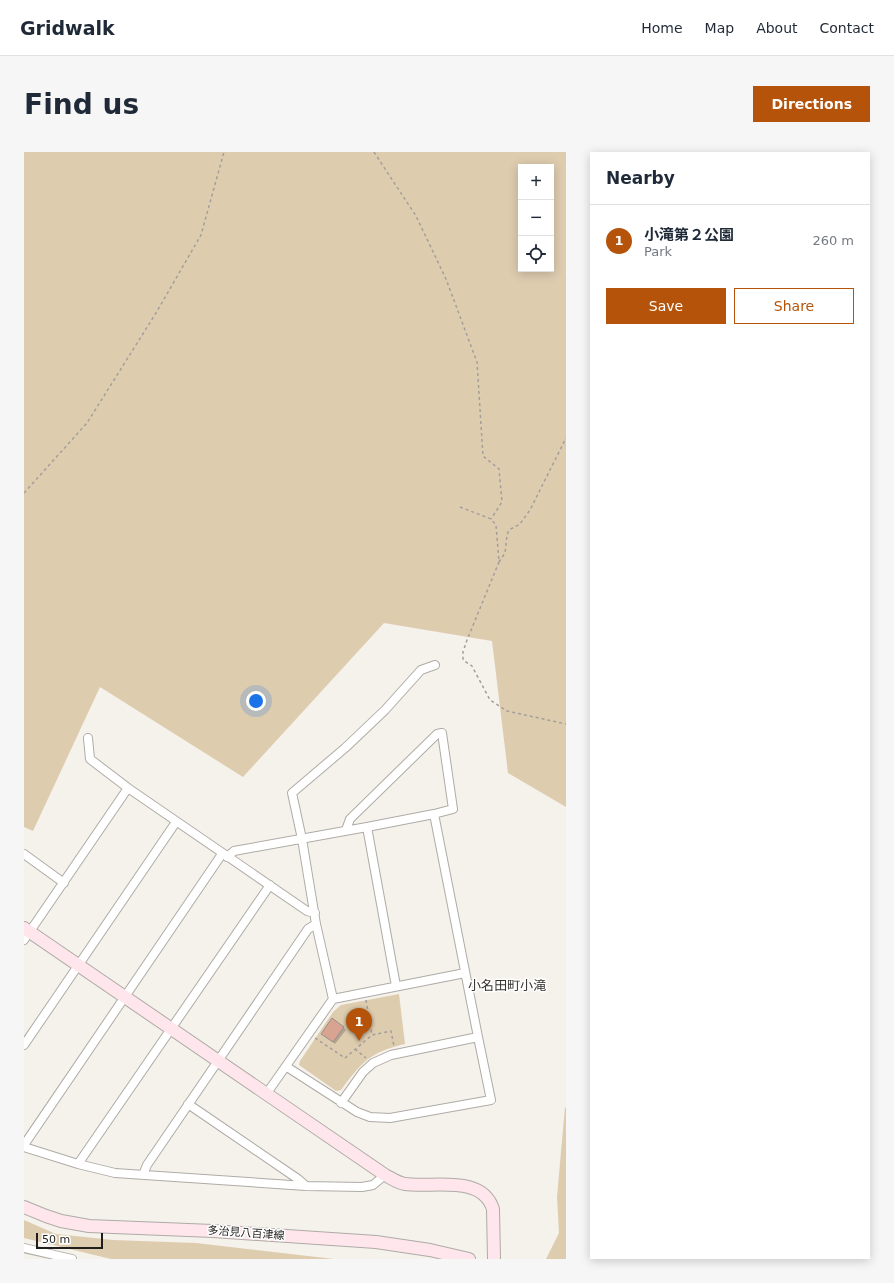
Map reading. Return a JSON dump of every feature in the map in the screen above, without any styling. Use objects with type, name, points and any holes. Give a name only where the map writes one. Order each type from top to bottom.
[{"type":"street","points":[[267,1093],[287,1067],[332,999],[316,924],[302,839],[292,793],[345,748],[379,716],[421,670],[435,665]]},
{"type":"street","points":[[346,830],[350,818],[437,734],[442,734],[453,809],[367,827],[234,851],[225,855],[125,997],[24,1146],[78,1164],[115,1173],[306,1186],[362,1187],[373,1185],[385,1175]]},
{"type":"street","points":[[88,738],[90,759],[176,822],[307,910],[315,913]]},
{"type":"street","points":[[128,788],[64,883],[26,933],[78,965],[172,1028],[385,1175],[403,1184],[467,1186],[479,1190],[491,1201],[493,1209],[494,1259]]},
{"type":"street","points":[[287,1067],[341,1103],[370,1117],[390,1118],[491,1100],[434,814]]},
{"type":"street","points":[[24,1045],[176,822]]},
{"type":"street","points":[[367,827],[396,986]]},
{"type":"street","points":[[24,854],[64,883]]},
{"type":"street","points":[[78,1164],[270,885]]},
{"type":"street","points":[[142,1174],[308,929],[316,924]]},
{"type":"street","points":[[332,999],[465,973]]},
{"type":"street","points":[[341,1103],[363,1072],[372,1064],[391,1055],[478,1037]]},
{"type":"street","points":[[188,1104],[306,1186]]},
{"type":"street","name":"多治見八百津線","points":[[24,1207],[61,1221],[89,1226],[213,1231],[376,1242],[430,1250],[469,1259]]},
{"type":"street","points":[[24,1248],[57,1257],[72,1259]]},
{"type":"path","points":[[24,493],[87,423],[156,313],[201,235],[224,152]]},
{"type":"path","points":[[374,152],[416,216],[446,279],[477,362],[483,456],[499,469],[502,502],[491,519]]},
{"type":"path","points":[[566,438],[530,510],[520,524],[509,530],[507,535],[506,553],[499,562],[463,652],[463,660],[472,666],[490,700],[507,711],[566,724]]},
{"type":"path","points":[[460,507],[491,519],[496,524],[499,562]]},
{"type":"path","points":[[364,993],[372,1035]]},
{"type":"path","points":[[309,1034],[345,1058],[372,1035],[391,1031],[394,1046]]},
{"type":"path","points":[[355,1049],[372,1064]]},
{"type":"shaded area","points":[[24,152],[566,152],[566,807],[508,773],[492,641],[384,623],[243,777],[100,687],[33,831],[24,827]]},
{"type":"shaded area","points":[[399,994],[405,1044],[383,1051],[361,1065],[341,1090],[336,1091],[299,1065],[300,1061],[333,1012],[341,1005]]},
{"type":"shaded area","points":[[565,1107],[566,1259],[546,1259],[559,1233],[557,1197]]},
{"type":"shaded area","points":[[24,1220],[56,1234],[113,1240],[196,1243],[334,1259],[111,1259],[24,1238]]},
{"type":"building","points":[[332,1018],[344,1027],[333,1042],[321,1034]]},
{"type":"place","name":"小滝第２公園","points":[[359,1041]]},
{"type":"district","name":"小名田町小滝","points":[[507,985]]}]
